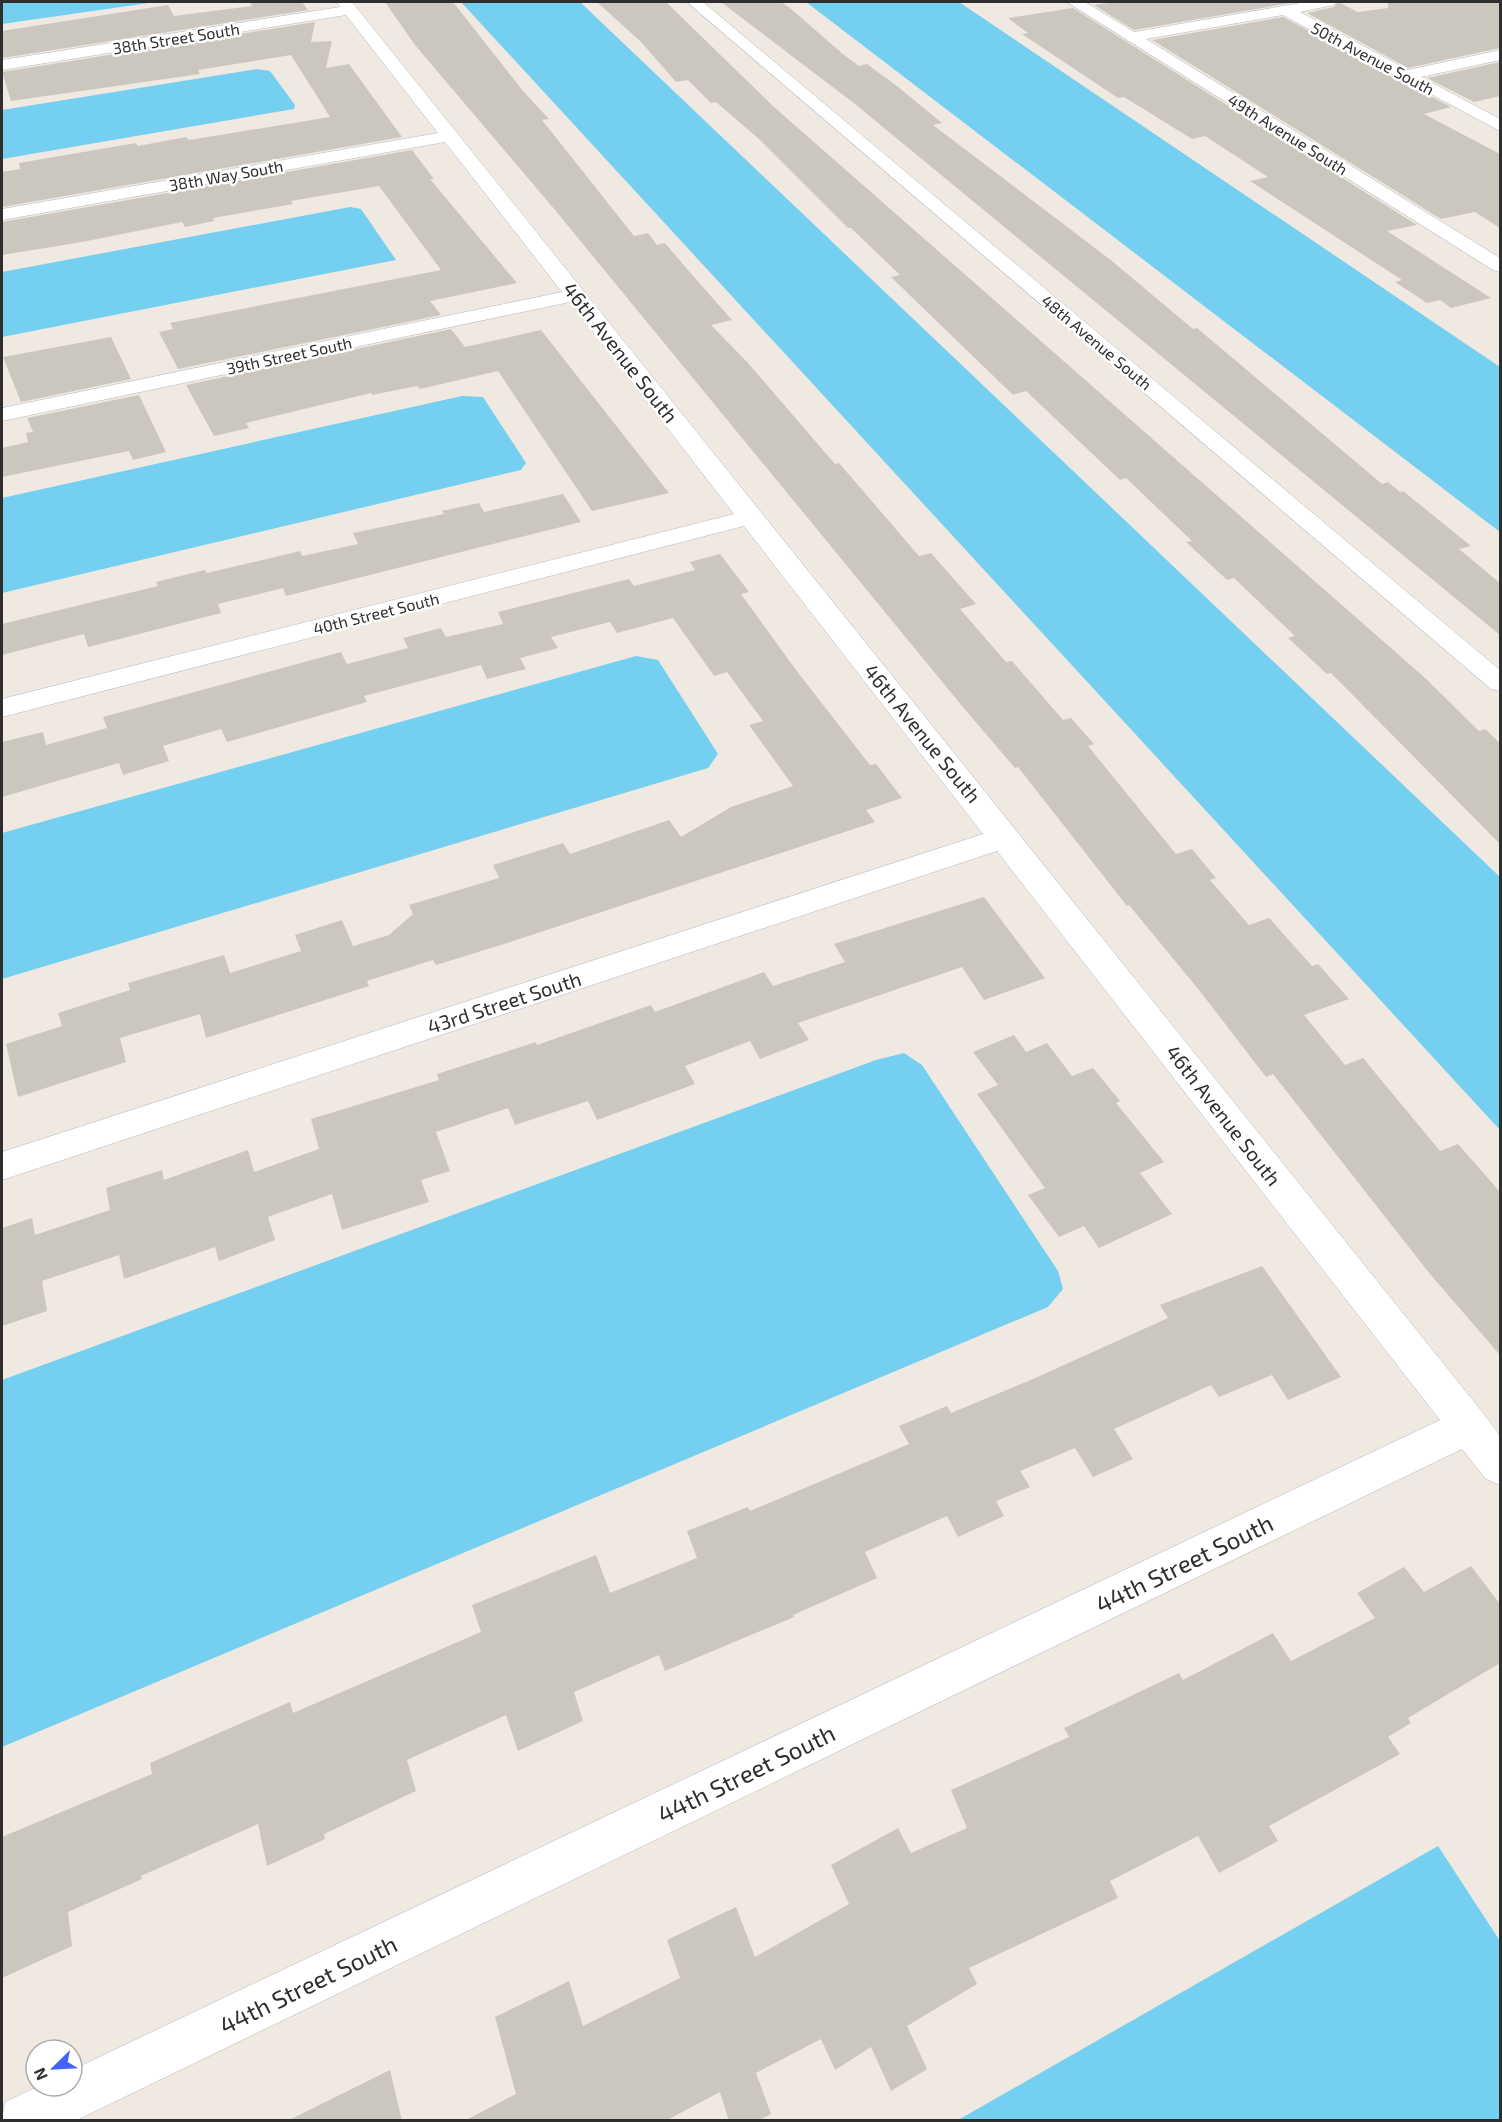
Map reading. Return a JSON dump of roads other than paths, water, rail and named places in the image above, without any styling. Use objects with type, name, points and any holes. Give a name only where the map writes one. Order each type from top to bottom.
[{"type":"street","name":"48th Avenue South","points":[[693,2],[1500,683]]},
{"type":"street","name":"49th Avenue South","points":[[1075,2],[1500,266]]},
{"type":"street","name":"50th Avenue South","points":[[1285,10],[1329,2]]},
{"type":"street","name":"38th Street South","points":[[2,65],[347,6]]},
{"type":"street","name":"46th Avenue South","points":[[347,6],[1006,837],[1500,1466]]},
{"type":"street","points":[[1132,38],[1285,10]]},
{"type":"street","name":"50th Avenue South","points":[[1285,10],[1500,126]]},
{"type":"street","points":[[1405,75],[1500,55]]},
{"type":"street","name":"38th Way South","points":[[2,215],[450,136]]},
{"type":"street","name":"39th Street South","points":[[2,415],[576,295]]},
{"type":"street","name":"40th Street South","points":[[2,708],[750,517]]},
{"type":"street","name":"43rd Street South","points":[[2,1166],[1006,837]]},
{"type":"street","name":"44th Street South","points":[[23,2121],[1469,1426]]},
{"type":"water","points":[[2,2],[156,2],[2,24]]},
{"type":"water","points":[[461,2],[580,2],[1500,877],[1500,1130]]},
{"type":"water","points":[[806,2],[959,2],[1500,367],[1500,532]]},
{"type":"water","points":[[257,69],[270,71],[295,105],[294,109],[2,159],[2,110]]},
{"type":"water","points":[[350,207],[361,209],[396,260],[2,337],[2,272]]},
{"type":"water","points":[[462,396],[483,397],[526,463],[521,470],[2,593],[2,498]]},
{"type":"water","points":[[636,656],[658,660],[718,754],[708,768],[2,979],[2,833]]},
{"type":"water","points":[[904,1053],[922,1065],[1058,1271],[1063,1289],[1048,1307],[2,1747],[2,1380],[876,1060]]},
{"type":"water","points":[[1438,1846],[1500,1941],[1500,2120],[958,2120]]}]
